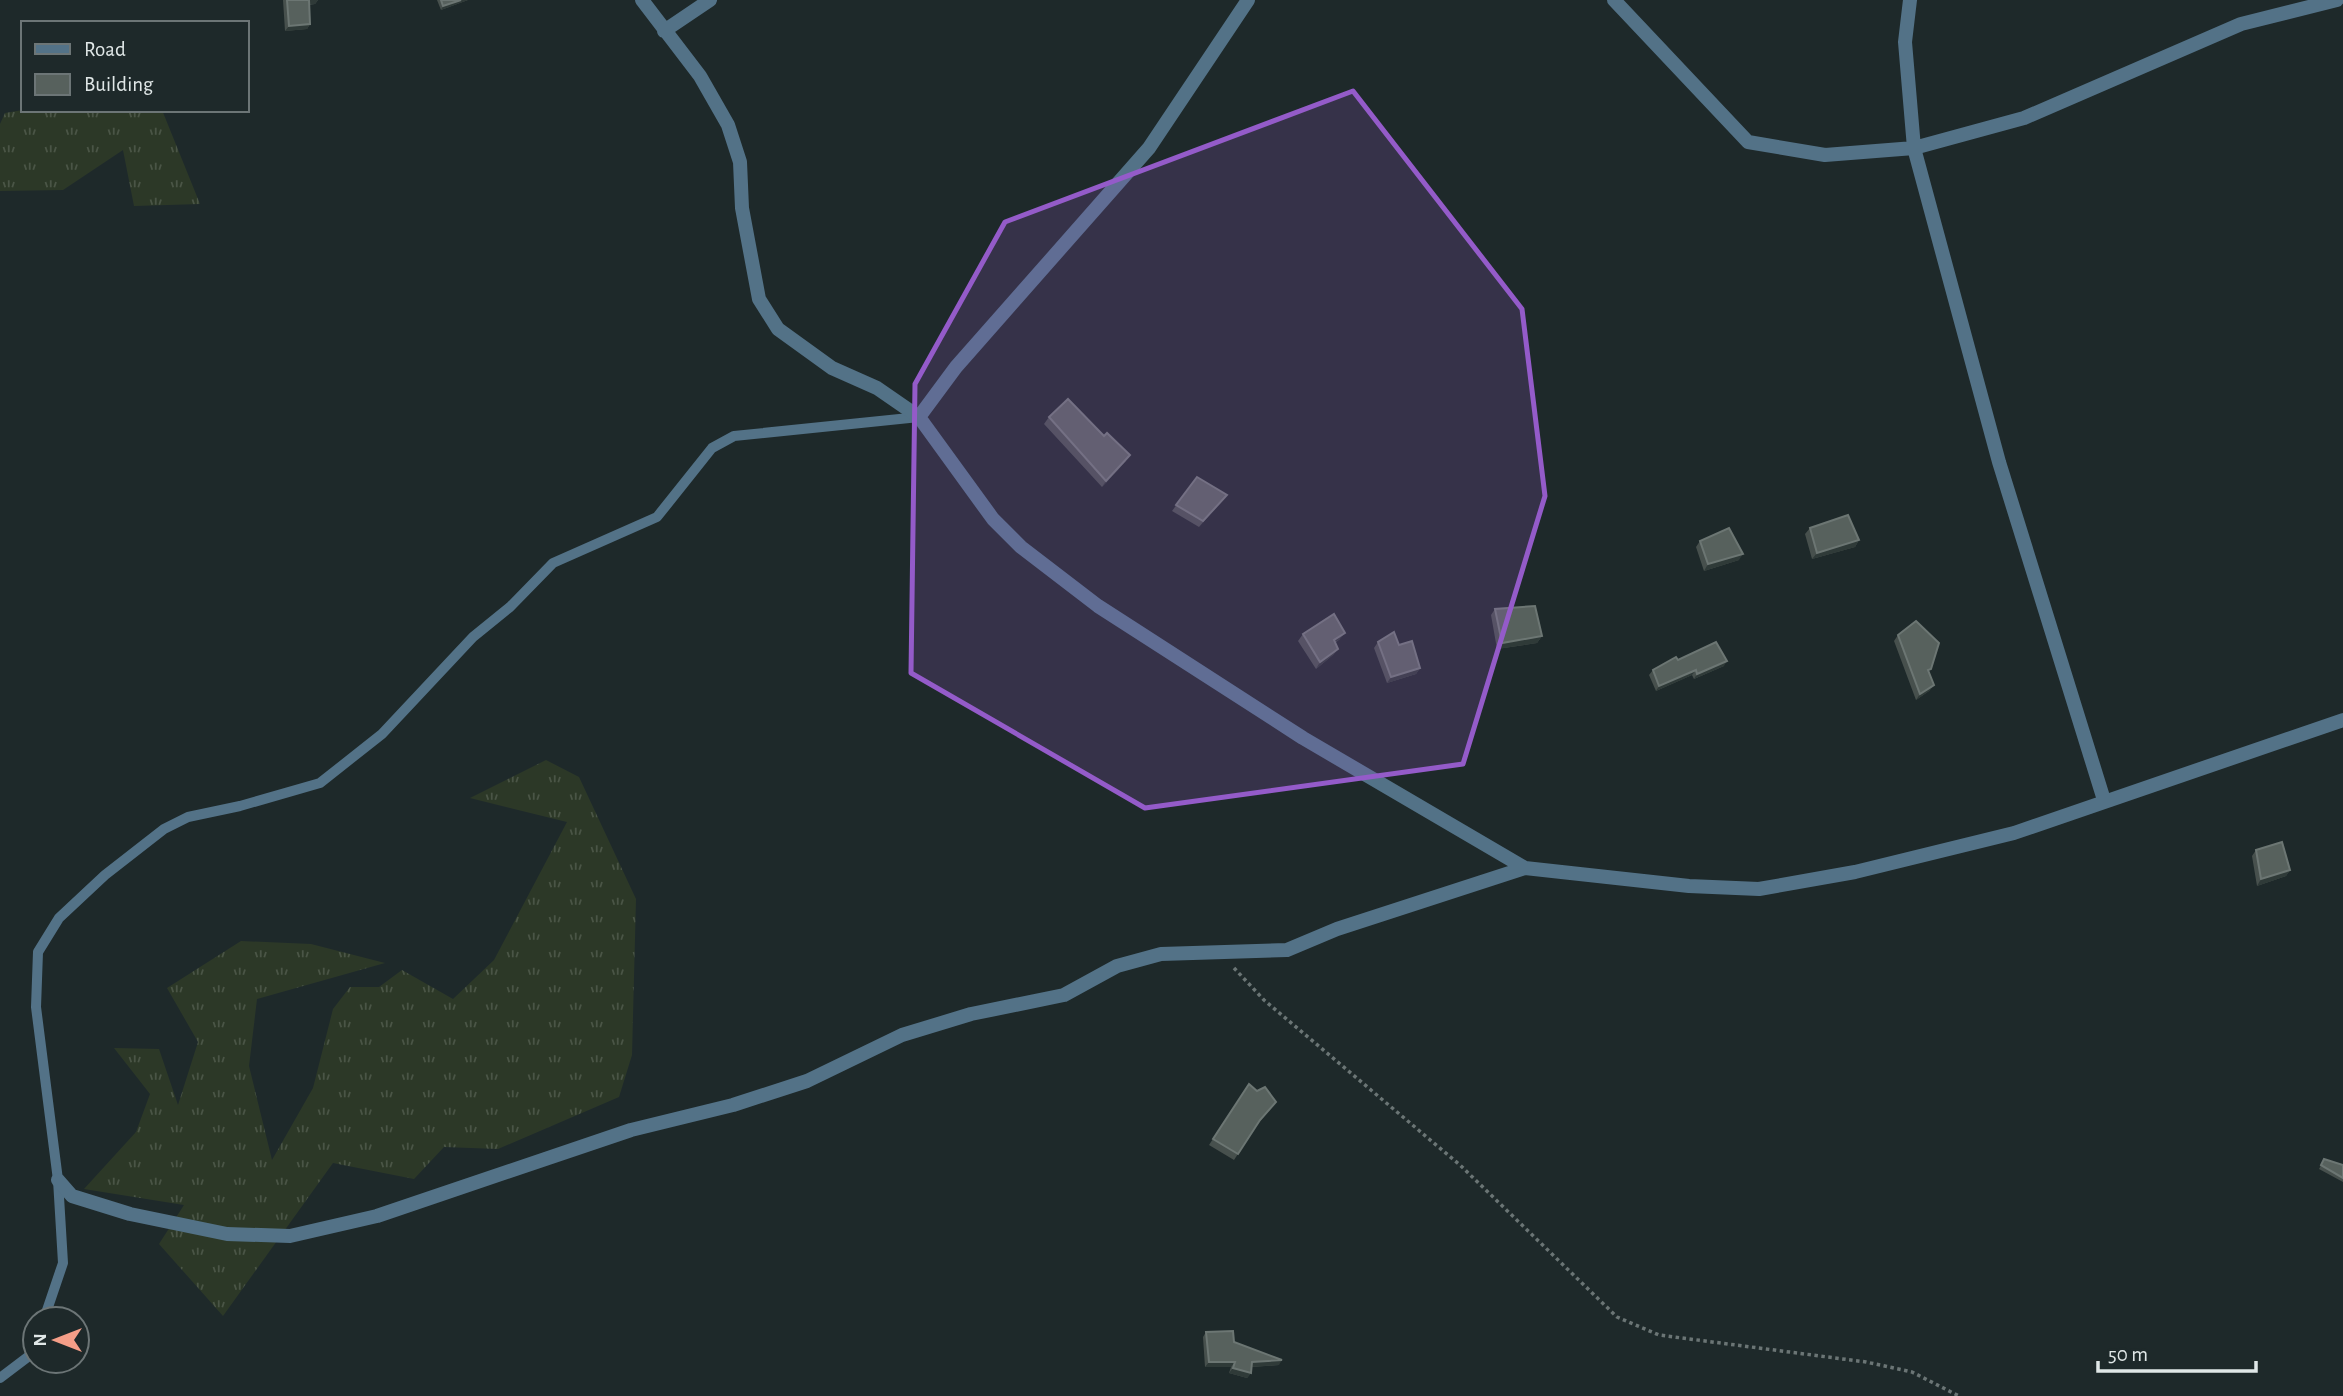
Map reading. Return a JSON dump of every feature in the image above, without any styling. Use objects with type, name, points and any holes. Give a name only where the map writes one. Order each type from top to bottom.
[{"type":"street","points":[[642,0],[700,76],[728,125],[740,162],[742,208],[759,299],[778,329],[832,368],[877,388],[919,417],[993,519],[1021,547],[1098,606],[1303,738],[1525,868],[1689,887],[1759,889],[1856,873],[2014,833],[2343,720]]},
{"type":"street","points":[[664,31],[710,0]]},
{"type":"street","points":[[919,417],[956,367],[1149,148],[1248,0]]},
{"type":"street","points":[[1614,0],[1748,142],[1825,155],[1914,148],[2024,118],[2241,24],[2337,0]]},
{"type":"street","points":[[1910,0],[1905,42],[1914,148],[1999,462],[2104,800]]},
{"type":"street","points":[[58,1180],[72,1196],[130,1214],[227,1234],[290,1236],[377,1216],[631,1130],[733,1105],[807,1082],[902,1035],[971,1014],[1064,995],[1116,966],[1161,954],[1286,950],[1336,929],[1525,868]]},
{"type":"lane","points":[[49,1305],[63,1263],[58,1180],[36,1007],[38,952],[60,918],[105,875],[164,829],[188,817],[240,806],[320,783],[382,734],[473,637],[510,607],[552,563],[657,517],[712,448],[734,436],[919,417]]},
{"type":"lane","points":[[0,1378],[21,1362]]},
{"type":"path","points":[[1219,953],[1264,1000],[1460,1165],[1617,1317],[1659,1335],[1853,1360],[1912,1372],[1959,1396]]},
{"type":"highlighted area","points":[[1353,91],[1522,309],[1545,496],[1463,764],[1145,808],[911,673],[915,384],[1005,222]]},
{"type":"green space","points":[[21,110],[163,112],[200,204],[134,206],[123,150],[63,190],[0,191],[0,124],[5,113]]},
{"type":"green space","points":[[546,760],[579,777],[636,899],[632,1055],[619,1097],[498,1149],[444,1147],[414,1179],[333,1163],[223,1316],[159,1244],[184,1205],[84,1189],[136,1132],[150,1094],[114,1048],[159,1049],[178,1105],[198,1042],[167,988],[241,941],[311,944],[385,963],[257,999],[249,1066],[272,1160],[313,1088],[333,1009],[350,987],[379,987],[402,970],[453,999],[494,960],[567,822],[470,798]]},
{"type":"building","points":[[287,0],[309,0],[310,24],[289,26]]},
{"type":"building","points":[[441,0],[461,0],[443,6]]},
{"type":"building","points":[[1068,399],[1104,436],[1107,433],[1130,455],[1106,481],[1049,417]]},
{"type":"building","points":[[1197,477],[1227,495],[1203,521],[1176,505]]},
{"type":"building","points":[[1848,515],[1859,540],[1817,553],[1810,528]]},
{"type":"building","points":[[1729,528],[1743,554],[1708,564],[1700,541]]},
{"type":"building","points":[[1535,606],[1542,636],[1502,643],[1495,609]]},
{"type":"building","points":[[1334,614],[1345,633],[1334,640],[1338,649],[1320,662],[1303,634]]},
{"type":"building","points":[[1916,621],[1939,643],[1931,669],[1928,670],[1934,685],[1920,694],[1898,635]]},
{"type":"building","points":[[1394,632],[1399,645],[1412,641],[1420,668],[1391,677],[1378,642]]},
{"type":"building","points":[[1716,642],[1727,661],[1697,674],[1696,670],[1659,686],[1653,670],[1676,657],[1678,660]]},
{"type":"building","points":[[2282,842],[2290,870],[2261,879],[2256,850]]},
{"type":"building","points":[[1249,1084],[1257,1091],[1265,1087],[1276,1102],[1260,1120],[1238,1154],[1213,1139]]},
{"type":"building","points":[[2324,1159],[2343,1165],[2343,1178],[2321,1165]]},
{"type":"building","points":[[1233,1331],[1234,1342],[1282,1360],[1252,1362],[1251,1373],[1233,1368],[1235,1362],[1209,1362],[1206,1332]]}]
